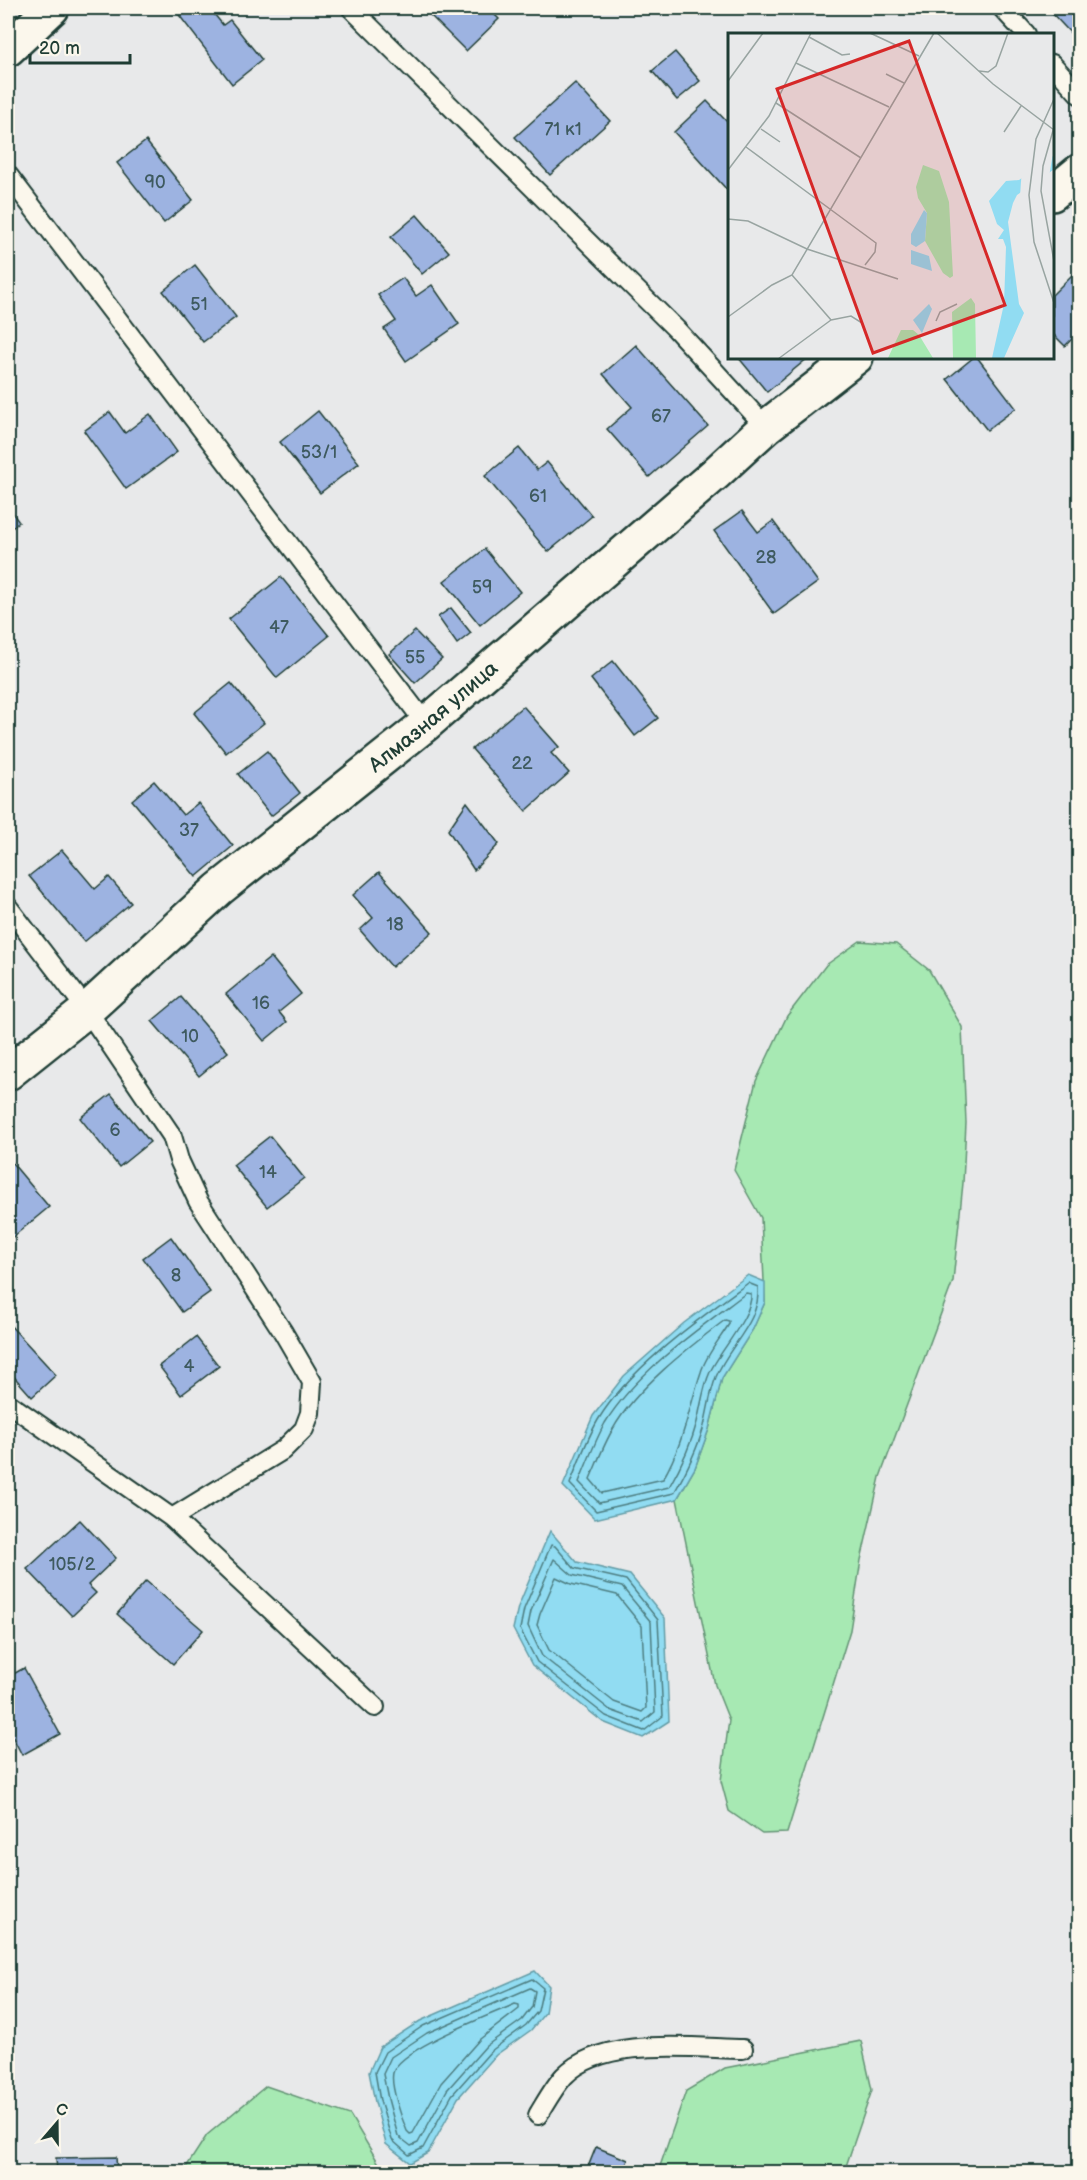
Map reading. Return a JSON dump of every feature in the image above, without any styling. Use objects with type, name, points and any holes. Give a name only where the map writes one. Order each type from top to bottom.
[{"type":"street","points":[[8,49],[52,8]]},
{"type":"street","points":[[1054,194],[1080,171]]},
{"type":"street","name":"Алмазная улица","points":[[8,1073],[87,1010],[219,889],[426,724],[715,474],[766,427],[855,358]]},
{"type":"lane","points":[[351,8],[676,329],[766,427]]},
{"type":"lane","points":[[1002,8],[1025,33]]},
{"type":"lane","points":[[1054,65],[1080,95]]},
{"type":"lane","points":[[8,175],[426,724]]},
{"type":"lane","points":[[8,906],[87,1010],[172,1136],[179,1160],[198,1201],[283,1332],[312,1382],[310,1413],[304,1429],[283,1450],[172,1518]]},
{"type":"lane","points":[[8,1403],[172,1518],[375,1707]]},
{"type":"lane","points":[[538,2115],[565,2076],[593,2056],[632,2048],[743,2049]]},
{"type":"green space","points":[[860,941],[896,944],[929,970],[962,1027],[966,1123],[963,1183],[953,1281],[880,1477],[861,1560],[850,1630],[787,1833],[762,1834],[729,1811],[721,1781],[729,1720],[715,1685],[677,1499],[695,1468],[709,1429],[722,1378],[753,1329],[765,1302],[761,1218],[734,1170],[756,1081],[787,1016],[826,965]]},
{"type":"green space","points":[[861,2041],[872,2090],[844,2172],[658,2172],[686,2091],[725,2068]]},
{"type":"green space","points":[[266,2086],[350,2115],[384,2172],[183,2172],[207,2135]]},
{"type":"water","points":[[748,1275],[765,1282],[765,1302],[753,1329],[722,1378],[709,1429],[695,1468],[677,1499],[595,1519],[563,1486],[593,1416],[624,1376],[684,1323]]},
{"type":"water","points":[[550,1531],[577,1562],[630,1575],[665,1618],[669,1721],[643,1738],[603,1722],[532,1665],[513,1629],[518,1607]]},
{"type":"water","points":[[535,1971],[549,1986],[545,2013],[531,2030],[496,2055],[458,2098],[428,2153],[410,2163],[386,2144],[375,2102],[369,2072],[380,2047],[420,2021]]},
{"type":"building","points":[[189,8],[209,8],[223,25],[230,20],[262,60],[232,84],[179,15]]},
{"type":"building","points":[[423,8],[488,8],[499,19],[466,51]]},
{"type":"building","points":[[1047,8],[1080,8],[1080,42],[1079,42]]},
{"type":"building","points":[[675,52],[700,81],[677,100],[652,71]]},
{"type":"building","points":[[575,83],[610,121],[550,175],[515,137]]},
{"type":"building","points":[[707,101],[728,123],[728,191],[674,132]]},
{"type":"building","points":[[146,141],[193,200],[164,223],[117,163]]},
{"type":"building","points":[[417,215],[449,252],[422,274],[391,237]]},
{"type":"building","points":[[195,265],[236,317],[203,342],[163,291]]},
{"type":"building","points":[[1073,274],[1080,281],[1080,331],[1065,346],[1054,335],[1054,293]]},
{"type":"building","points":[[403,278],[416,296],[432,285],[459,324],[406,361],[384,329],[396,321],[378,295]]},
{"type":"building","points":[[636,345],[708,426],[649,477],[607,429],[632,407],[603,374]]},
{"type":"building","points":[[739,358],[808,358],[767,392]]},
{"type":"building","points":[[973,358],[978,358],[1016,408],[987,430],[947,379]]},
{"type":"building","points":[[318,411],[359,463],[320,493],[280,442]]},
{"type":"building","points":[[110,412],[125,433],[150,414],[177,452],[126,489],[84,431]]},
{"type":"building","points":[[519,448],[537,470],[547,462],[592,516],[548,552],[485,476]]},
{"type":"building","points":[[8,507],[19,522],[8,531]]},
{"type":"building","points":[[742,511],[758,532],[773,521],[818,582],[774,614],[714,531]]},
{"type":"building","points":[[485,549],[520,592],[480,625],[444,581]]},
{"type":"building","points":[[281,577],[329,636],[277,678],[229,619]]},
{"type":"building","points":[[451,608],[471,633],[457,644],[438,617]]},
{"type":"building","points":[[415,631],[442,659],[415,683],[389,654]]},
{"type":"building","points":[[613,661],[658,718],[635,736],[591,679]]},
{"type":"building","points":[[231,683],[264,723],[226,753],[194,713]]},
{"type":"building","points":[[523,706],[559,747],[551,753],[569,773],[526,811],[472,749]]},
{"type":"building","points":[[267,751],[300,793],[271,816],[238,774]]},
{"type":"building","points":[[154,781],[183,815],[198,803],[233,846],[196,877],[132,800]]},
{"type":"building","points":[[467,802],[499,844],[474,870],[448,830]]},
{"type":"building","points":[[62,850],[95,889],[109,877],[131,903],[84,942],[29,876]]},
{"type":"building","points":[[379,872],[432,932],[392,967],[360,930],[373,918],[353,895]]},
{"type":"building","points":[[271,957],[301,994],[279,1012],[287,1022],[264,1041],[226,994]]},
{"type":"building","points":[[181,997],[228,1052],[199,1076],[152,1021]]},
{"type":"building","points":[[111,1094],[150,1142],[119,1167],[80,1118]]},
{"type":"building","points":[[270,1136],[304,1178],[267,1207],[233,1165]]},
{"type":"building","points":[[8,1158],[49,1207],[8,1241]]},
{"type":"building","points":[[171,1237],[210,1292],[182,1312],[143,1258]]},
{"type":"building","points":[[8,1323],[56,1375],[32,1397],[8,1370]]},
{"type":"building","points":[[196,1337],[219,1366],[181,1395],[159,1366]]},
{"type":"building","points":[[80,1520],[116,1558],[88,1585],[96,1593],[72,1616],[27,1569]]},
{"type":"building","points":[[146,1581],[203,1630],[173,1664],[117,1614]]},
{"type":"building","points":[[24,1668],[60,1734],[22,1755],[8,1728],[8,1677]]},
{"type":"building","points":[[596,2147],[628,2160],[623,2172],[586,2172]]},
{"type":"building","points":[[116,2157],[117,2172],[57,2172],[56,2158]]}]
